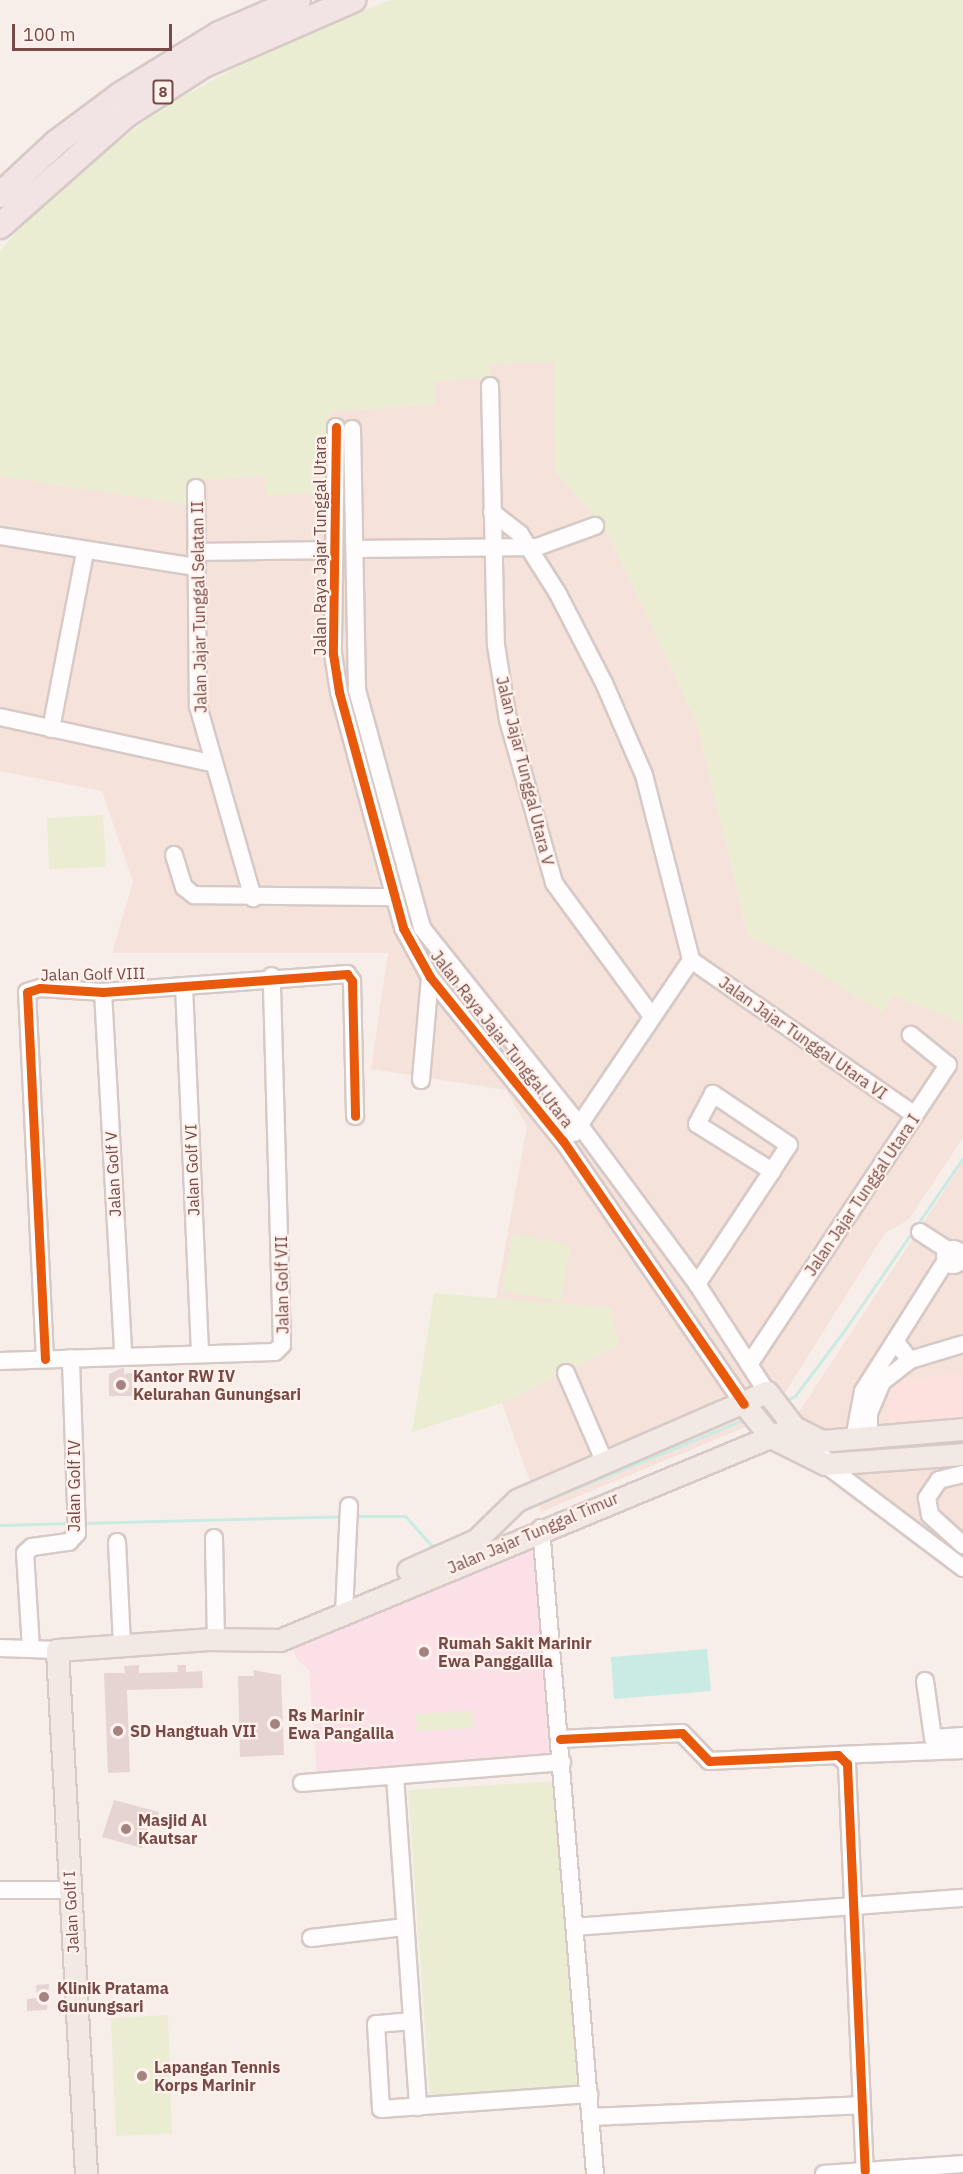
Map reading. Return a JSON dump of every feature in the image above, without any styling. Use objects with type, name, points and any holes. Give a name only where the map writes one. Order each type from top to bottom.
[{"type":"highway","name":"8","points":[[0,195],[57,142],[120,95],[219,34],[298,0]]},
{"type":"highway","name":"8","points":[[0,226],[126,115],[195,71],[353,0]]},
{"type":"main road","name":"Jalan Jajar Tunggal Timur","points":[[57,1650],[216,1639],[272,1638],[280,1640],[476,1540],[501,1515],[605,1463],[746,1407],[769,1395]]},
{"type":"main road","name":"Jalan Raya Jajar Tunggal Utara","points":[[769,1395],[792,1425]]},
{"type":"main road","name":"Jalan Raya Jajar Tunggal Utara","points":[[746,1407],[769,1436]]},
{"type":"main road","name":"Jalan Jajar Tunggal Timur","points":[[342,1607],[792,1425]]},
{"type":"main road","points":[[792,1425],[821,1441],[963,1429]]},
{"type":"main road","points":[[769,1436],[825,1464],[963,1454]]},
{"type":"main road","name":"Jalan Golf I","points":[[57,1650],[86,2174]]},
{"type":"street","name":"Jalan Jajar Tunggal Utara V","points":[[490,386],[492,549],[500,677],[554,883],[651,1015]]},
{"type":"street","name":"Jalan Raya Jajar Tunggal Utara","points":[[746,1407],[563,1141],[430,977],[391,897],[339,692],[333,654],[334,550],[344,428],[355,549],[357,690],[422,928],[581,1127],[697,1284],[769,1395]]},
{"type":"street","name":"Jalan Jajar Tunggal Selatan II","points":[[196,488],[198,706],[211,763],[253,898]]},
{"type":"street","points":[[492,512],[505,518],[557,592],[644,775],[691,960],[651,1015],[581,1127],[563,1141]]},
{"type":"street","points":[[355,549],[528,548],[568,539],[595,526]]},
{"type":"street","points":[[0,536],[85,553],[196,559],[334,550]]},
{"type":"street","points":[[51,729],[85,553]]},
{"type":"street","points":[[339,692],[357,690]]},
{"type":"street","points":[[0,717],[211,763]]},
{"type":"street","points":[[174,855],[189,893],[253,898],[391,897]]},
{"type":"street","name":"Jalan Jajar Tunggal Utara VI","points":[[691,960],[915,1115]]},
{"type":"street","name":"Jalan Golf VIII","points":[[45,1359],[26,996],[40,988],[104,992],[272,976],[350,976],[355,1116]]},
{"type":"street","name":"Jalan Golf VII","points":[[0,1361],[123,1355],[275,1352],[285,1337],[272,976]]},
{"type":"street","points":[[421,1080],[430,977]]},
{"type":"street","name":"Jalan Golf VI","points":[[184,986],[200,1354]]},
{"type":"street","name":"Jalan Golf V","points":[[104,992],[123,1355]]},
{"type":"street","name":"Jalan Jajar Tunggal Utara I","points":[[750,1363],[948,1065],[911,1035]]},
{"type":"street","points":[[697,1284],[772,1172],[788,1140],[713,1094],[695,1120],[697,1124],[772,1172]]},
{"type":"street","points":[[861,1438],[863,1391],[954,1256],[920,1232]]},
{"type":"street","points":[[895,1341],[910,1360]]},
{"type":"street","points":[[861,1438],[882,1382],[910,1360],[963,1344]]},
{"type":"street","name":"Jalan Golf IV","points":[[31,1648],[26,1553],[32,1547],[69,1542],[77,1525],[71,1358]]},
{"type":"street","points":[[566,1373],[605,1463]]},
{"type":"street","points":[[821,1441],[825,1464],[963,1568]]},
{"type":"street","points":[[955,1475],[932,1489],[927,1505],[963,1545]]},
{"type":"street","points":[[342,1607],[349,1506]]},
{"type":"street","points":[[541,1528],[595,2174]]},
{"type":"street","points":[[214,1538],[216,1639]]},
{"type":"street","points":[[117,1542],[122,1645]]},
{"type":"street","points":[[0,1648],[57,1650]]},
{"type":"street","points":[[926,1682],[933,1738],[963,1736]]},
{"type":"street","points":[[560,1739],[682,1733],[709,1761],[963,1750]]},
{"type":"street","points":[[838,1755],[847,1764],[850,1906],[865,2171]]},
{"type":"street","points":[[302,1783],[562,1762]]},
{"type":"street","points":[[395,1776],[418,2106]]},
{"type":"street","points":[[0,1890],[70,1890]]},
{"type":"street","points":[[575,1927],[963,1898]]},
{"type":"street","points":[[311,1938],[405,1928]]},
{"type":"street","points":[[412,2022],[376,2024],[381,2109],[588,2094]]},
{"type":"street","points":[[590,2116],[861,2104]]},
{"type":"street","points":[[824,2174],[963,2164]]},
{"type":"shaded area","points":[[554,362],[555,471],[606,529],[697,723],[748,936],[795,958],[882,1012],[893,995],[963,1023],[963,1138],[908,1220],[885,1233],[780,1401],[748,1426],[541,1512],[502,1403],[619,1345],[610,1308],[496,1299],[527,1126],[506,1090],[371,1069],[388,953],[112,953],[133,882],[102,791],[0,771],[0,476],[190,505],[189,480],[264,476],[334,491],[331,412],[435,404],[434,381],[489,377],[489,364]]},
{"type":"shaded area","points":[[963,1162],[963,1560],[879,1498],[818,1435],[795,1418]]},
{"type":"shaded area","points":[[963,1373],[963,1420],[891,1430],[883,1392],[889,1381]]},
{"type":"shaded area","name":"Rumah Sakit Marinir Ewa Panggalila","points":[[542,1535],[565,1759],[317,1775],[309,1670],[297,1660],[291,1643]]},
{"type":"green space","points":[[391,0],[963,0],[963,1023],[893,995],[882,1012],[795,958],[748,936],[697,723],[606,529],[555,471],[554,362],[490,364],[490,377],[434,381],[435,404],[331,412],[334,492],[266,495],[264,476],[190,480],[190,505],[0,476],[0,251],[24,223],[105,150],[167,105],[275,46]]},
{"type":"green space","points":[[103,815],[106,867],[49,869],[47,818]]},
{"type":"green space","points":[[513,1234],[571,1245],[561,1301],[502,1291]]},
{"type":"green space","points":[[434,1293],[610,1308],[619,1345],[502,1403],[412,1432]]},
{"type":"green space","points":[[472,1711],[473,1728],[417,1731],[416,1714]]},
{"type":"green space","points":[[557,1781],[584,2086],[430,2098],[408,1790]]},
{"type":"green space","name":"Lapangan Tennis Korps Marinir","points":[[168,2015],[172,2134],[116,2136],[111,2018]]},
{"type":"water","points":[[707,1649],[711,1691],[614,1699],[611,1657]]},
{"type":"building","name":"Kantor RW IV Kelurahan Gunungsari","points":[[124,1367],[124,1374],[132,1373],[132,1396],[109,1396],[109,1374]]},
{"type":"building","name":"SD Hangtuah VII","points":[[139,1665],[139,1673],[178,1672],[177,1665],[186,1665],[186,1672],[202,1671],[203,1688],[127,1690],[130,1772],[108,1773],[104,1673],[125,1673],[124,1666]]},
{"type":"building","name":"Rs Marinir Ewa Pangalila","points":[[253,1670],[281,1675],[284,1755],[240,1757],[238,1676],[254,1676]]},
{"type":"building","name":"Masjid Al Kautsar","points":[[114,1800],[159,1812],[157,1821],[150,1819],[142,1848],[102,1837]]},
{"type":"building","name":"Klinik Pratama Gunungsari","points":[[49,1984],[47,2010],[27,2011],[27,1999],[37,1998],[36,1985]]},
{"type":"waterway","points":[[784,1401],[795,1396],[846,1328],[963,1158]]},
{"type":"waterway","points":[[520,1511],[745,1419]]},
{"type":"waterway","points":[[83,1523],[343,1516]]},
{"type":"waterway","points":[[356,1516],[405,1516],[431,1545],[441,1545]]},
{"type":"waterway","points":[[0,1525],[70,1523]]},
{"type":"cycle path","points":[[336,427],[333,654],[339,692],[403,928],[430,977],[563,1141],[744,1404]]},
{"type":"cycle path","points":[[45,1359],[27,992],[40,988],[103,992],[347,974],[352,981],[355,1116]]},
{"type":"cycle path","points":[[560,1739],[682,1733],[709,1761],[838,1755],[847,1764],[865,2171]]},
{"type":"place","name":"Kantor RW IV Kelurahan Gunungsari","points":[[121,1385]]},
{"type":"place","name":"Rumah Sakit Marinir Ewa Panggalila","points":[[424,1652]]},
{"type":"place","name":"Rs Marinir Ewa Pangalila","points":[[275,1724]]},
{"type":"place","name":"SD Hangtuah VII","points":[[118,1731]]},
{"type":"place","name":"Masjid Al Kautsar","points":[[126,1829]]},
{"type":"place","name":"Klinik Pratama Gunungsari","points":[[44,1997]]},
{"type":"place","name":"Lapangan Tennis Korps Marinir","points":[[142,2076]]}]
